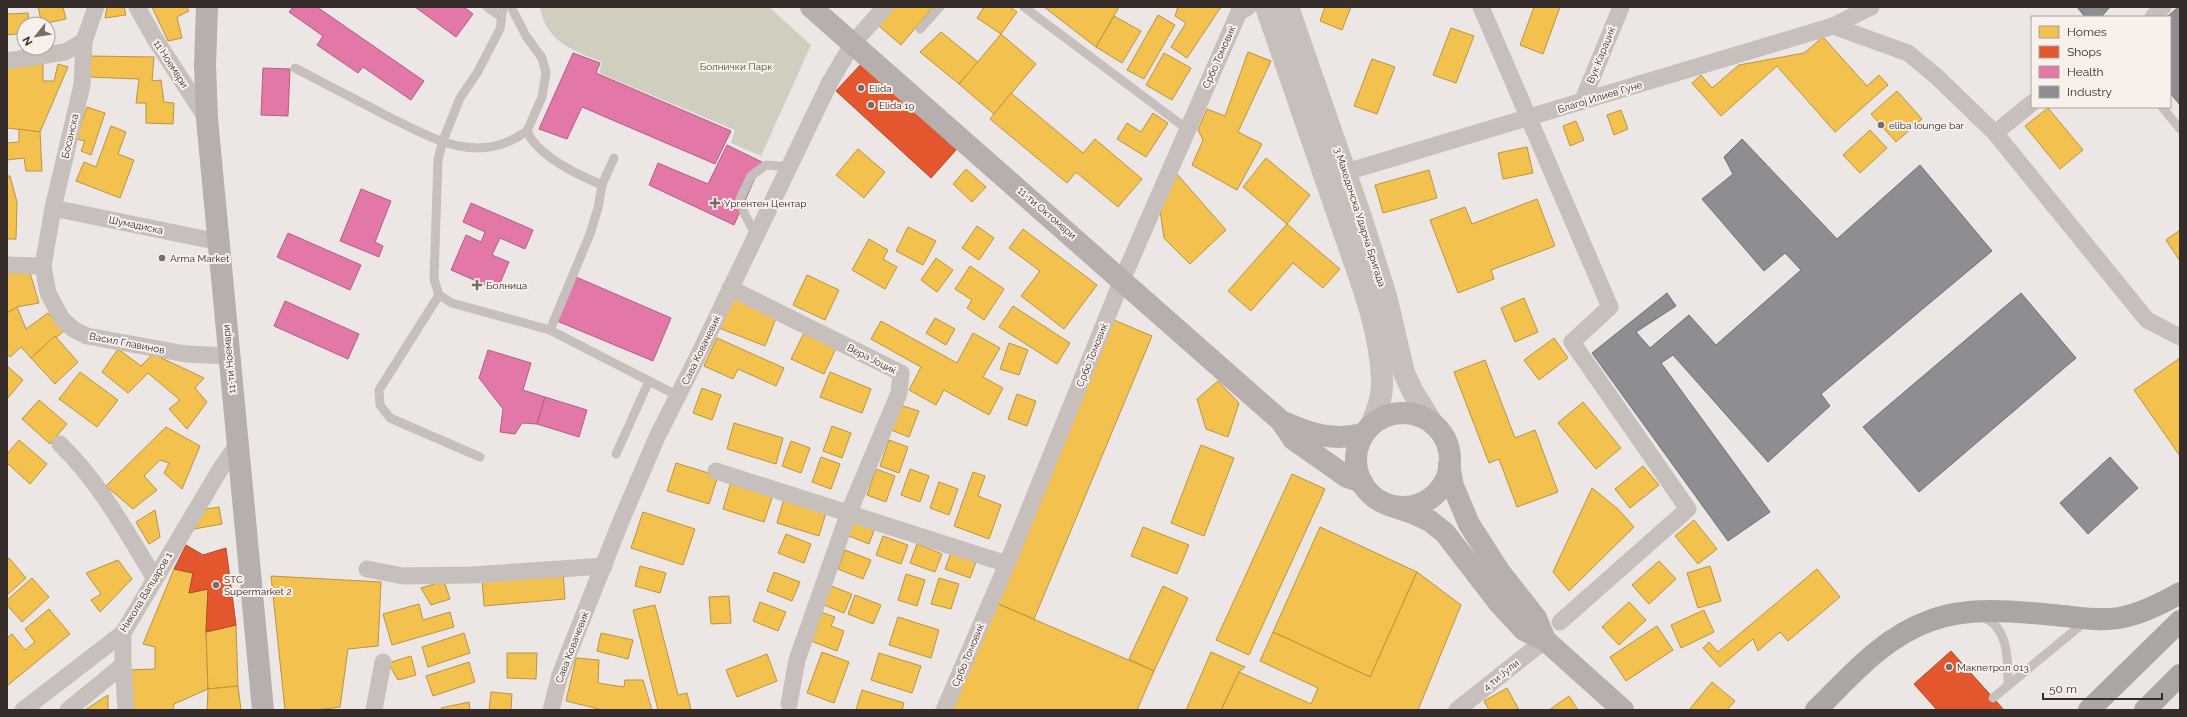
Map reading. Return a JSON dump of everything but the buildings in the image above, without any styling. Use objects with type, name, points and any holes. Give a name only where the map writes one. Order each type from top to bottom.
[{"type":"highway","points":[[1816,710],[1883,645],[1930,620],[1968,612],[2028,613],[2089,619],[2118,618],[2157,606],[2180,593]]},
{"type":"highway","points":[[2089,710],[2180,621]]},
{"type":"highway","points":[[2145,710],[2180,675]]},
{"type":"main road","name":"11-ти Ноември","points":[[207,7],[207,119],[263,710]]},
{"type":"main road","name":"11-ти Октомври","points":[[811,7],[1281,421]]},
{"type":"main road","points":[[1545,640],[1536,618],[1499,571],[1469,524],[1453,486],[1446,443],[1433,424],[1413,414],[1402,413],[1380,418],[1367,429],[1358,445],[1356,458],[1357,470],[1362,482],[1374,497],[1430,521],[1445,533],[1504,609],[1524,630],[1545,640],[1623,710]]},
{"type":"main road","points":[[1281,421],[1311,434],[1323,437],[1336,438],[1367,429]]},
{"type":"main road","points":[[1281,421],[1293,439],[1347,477],[1362,482]]},
{"type":"main road","points":[[1392,506],[1415,505],[1434,495],[1447,476],[1449,465]]},
{"type":"street","name":"Босанска","points":[[42,266],[53,208],[82,85],[84,41],[96,7]]},
{"type":"street","name":"11 Ноември","points":[[137,7],[155,39],[207,119]]},
{"type":"street","name":"Сава Ковачевиќ","points":[[551,710],[560,675],[658,437],[830,82],[853,43],[885,7]]},
{"type":"street","name":"Србо Томовиќ","points":[[944,710],[1007,564],[1122,280],[1187,129],[1239,12],[1248,7]]},
{"type":"street","name":"3 Македонска Ударна Бригада","points":[[1266,7],[1386,296],[1404,373],[1413,392],[1433,424]]},
{"type":"street","name":"3 Македонска Ударна Бригада","points":[[1288,7],[1336,175],[1381,360],[1382,397],[1367,429]]},
{"type":"street","points":[[1481,7],[1610,307],[1572,342],[1688,509],[1560,622]]},
{"type":"street","name":"Вук Караџиќ","points":[[1582,102],[1621,7]]},
{"type":"street","name":"Благој Илиев Гуне","points":[[1336,175],[1833,26],[1871,7]]},
{"type":"street","points":[[2154,16],[2163,7]]},
{"type":"street","points":[[1833,26],[1908,53],[1936,76],[1995,134],[2147,320],[2156,327],[2180,337]]},
{"type":"street","points":[[7,61],[65,52],[84,41]]},
{"type":"street","points":[[1995,134],[2031,104]]},
{"type":"street","name":"Шумадиска","points":[[53,208],[218,242]]},
{"type":"street","points":[[7,265],[42,266]]},
{"type":"street","name":"Васил Главинов","points":[[42,266],[48,293],[62,319],[73,330],[87,336],[178,352],[229,356]]},
{"type":"street","name":"Вера Јоциќ","points":[[730,288],[901,373],[898,393],[849,512],[797,660],[790,704]]},
{"type":"street","points":[[60,444],[80,464],[113,507],[155,579]]},
{"type":"street","name":"Никола Вапцаров 1","points":[[23,710],[123,633],[221,468],[237,445]]},
{"type":"street","points":[[716,471],[849,512],[1007,564]]},
{"type":"street","points":[[367,569],[403,576],[418,576],[604,566]]},
{"type":"street","points":[[123,633],[123,665],[126,710]]},
{"type":"street","name":"4 ти Јули","points":[[1457,710],[1545,640]]},
{"type":"street","points":[[374,710],[383,662]]},
{"type":"street","points":[[68,710],[123,665]]},
{"type":"lane","points":[[487,7],[502,12],[500,29],[491,48],[460,98],[442,143],[438,160],[434,279],[439,295],[452,303],[550,330],[678,396]]},
{"type":"lane","points":[[296,68],[442,143],[471,148],[502,146],[515,140],[527,131],[542,97],[546,73],[542,58],[526,36],[511,7]]},
{"type":"lane","points":[[920,29],[940,7]]},
{"type":"lane","points":[[1024,7],[1187,129]]},
{"type":"lane","points":[[2163,108],[2180,128]]},
{"type":"lane","points":[[527,131],[530,140],[562,165],[602,185]]},
{"type":"lane","points":[[550,330],[590,234],[598,208],[602,185],[614,158]]},
{"type":"lane","points":[[756,235],[745,215],[740,199],[751,176],[766,165],[790,167]]},
{"type":"lane","points":[[439,295],[379,390],[380,405],[390,418],[480,457]]},
{"type":"lane","points":[[616,454],[649,381]]},
{"type":"lane","points":[[1968,612],[1989,619],[2004,639],[2008,664],[2008,685]]},
{"type":"lane","points":[[1993,698],[2089,619]]},
{"type":"green space","name":"Болнички Парк","points":[[540,7],[769,7],[811,45],[761,156],[731,143],[735,130],[599,73],[602,62],[571,49],[554,37],[543,19]]},
{"type":"place","name":"Elida","points":[[861,88]]},
{"type":"place","name":"Elida 19","points":[[871,105]]},
{"type":"place","name":"eliba lounge bar","points":[[1881,125]]},
{"type":"place","name":"Ургентен Центар","points":[[715,203]]},
{"type":"place","name":"Arma Market","points":[[162,258]]},
{"type":"place","name":"Болница","points":[[477,285]]},
{"type":"place","name":"STC Supermarket 2","points":[[216,585]]},
{"type":"place","name":"Макпетрол 013","points":[[1949,667]]}]
